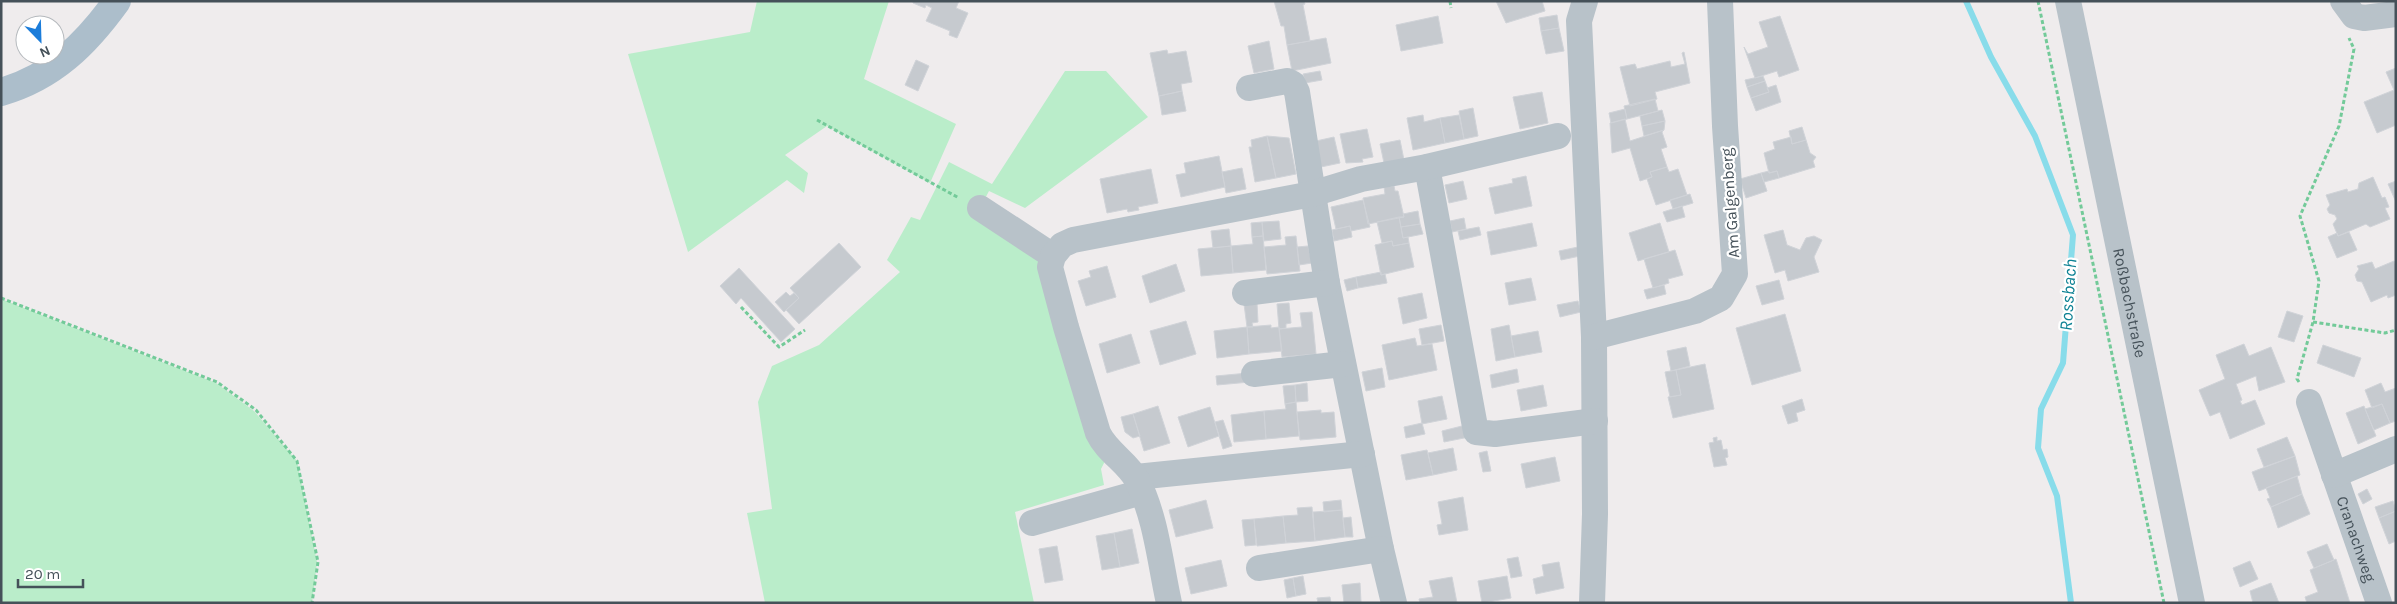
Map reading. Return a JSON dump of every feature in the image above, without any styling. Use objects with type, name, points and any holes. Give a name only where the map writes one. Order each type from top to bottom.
[{"type":"main road","points":[[1,92],[21,86],[63,62],[97,29],[117,1]]},
{"type":"street","points":[[1585,1],[1579,21],[1594,337],[1595,421],[1592,603]]},
{"type":"street","name":"Am Galgenberg","points":[[1594,337],[1695,311],[1721,298],[1735,274],[1725,126],[1720,1]]},
{"type":"street","name":"Roßbachstraße","points":[[2068,1],[2192,603]]},
{"type":"street","points":[[2346,7],[2354,16],[2364,18],[2396,14]]},
{"type":"street","points":[[1249,88],[1287,81],[1293,84],[1296,92],[1328,282],[1381,549],[1394,603]]},
{"type":"street","points":[[1168,603],[1152,520],[1139,485],[1103,444],[1098,433],[1052,279],[1050,267],[1053,256],[1062,245],[1073,240],[1198,214],[1312,194],[1362,179],[1427,167],[1558,136]]},
{"type":"street","points":[[1427,167],[1476,432],[1495,434],[1595,421]]},
{"type":"street","points":[[980,208],[1053,256]]},
{"type":"street","points":[[1245,292],[1328,282]]},
{"type":"street","points":[[1254,374],[1344,364]]},
{"type":"street","name":"Cranachweg","points":[[2308,402],[2379,603]]},
{"type":"street","name":"Cranachweg","points":[[2334,475],[2396,449]]},
{"type":"street","points":[[1032,523],[1139,485],[1247,468],[1362,454]]},
{"type":"street","points":[[1259,568],[1381,549]]},
{"type":"path","points":[[1450,1],[1451,8]]},
{"type":"path","points":[[2038,1],[2164,603]]},
{"type":"path","points":[[2308,402],[2297,379],[2313,322],[2320,281],[2300,216],[2339,126],[2354,49],[2339,16],[2346,7]]},
{"type":"path","points":[[817,120],[980,208]]},
{"type":"path","points":[[1,298],[217,382],[256,410],[297,461],[318,562],[312,603]]},
{"type":"path","points":[[741,307],[779,347],[805,330]]},
{"type":"path","points":[[2313,322],[2385,333],[2396,330]]},
{"type":"green space","points":[[757,1],[889,1],[864,79],[956,124],[930,183],[827,126],[785,155],[808,173],[804,193],[787,180],[688,252],[628,54],[750,32]]},
{"type":"green space","points":[[1065,71],[1106,71],[1148,117],[1025,208],[989,191],[977,214],[1042,260],[1106,459],[1101,469],[1104,485],[1015,512],[1034,603],[765,603],[747,513],[772,509],[758,402],[772,366],[819,345],[900,272],[887,260],[911,217],[920,220],[949,162],[992,184]]},
{"type":"green space","points":[[1,299],[216,383],[254,411],[297,461],[317,562],[312,603],[1,603]]},
{"type":"building","points":[[913,1],[959,1],[956,8],[968,13],[957,38],[949,35],[950,31],[926,21],[932,8],[926,5],[925,8],[913,3]]},
{"type":"building","points":[[1274,1],[1304,1],[1305,4],[1303,5],[1310,41],[1287,45],[1284,26],[1281,26]]},
{"type":"building","points":[[1496,1],[1542,1],[1545,11],[1506,23]]},
{"type":"building","points":[[1557,15],[1559,28],[1541,31],[1539,18]]},
{"type":"building","points":[[1438,16],[1443,43],[1401,51],[1396,25]]},
{"type":"building","points":[[1780,16],[1799,70],[1779,77],[1777,71],[1755,78],[1744,47],[1748,54],[1768,47],[1759,22]]},
{"type":"building","points":[[1559,28],[1564,51],[1546,54],[1541,31]]},
{"type":"building","points":[[1326,38],[1331,63],[1292,71],[1287,45]]},
{"type":"building","points":[[1269,41],[1274,69],[1254,73],[1248,46]]},
{"type":"building","points":[[1167,50],[1168,54],[1186,51],[1192,82],[1181,84],[1182,91],[1159,96],[1150,53]]},
{"type":"building","points":[[1684,52],[1690,83],[1655,92],[1657,99],[1630,106],[1620,67],[1635,64],[1637,69],[1670,61],[1671,67],[1685,64],[1682,53]]},
{"type":"building","points":[[916,60],[929,66],[918,91],[905,85]]},
{"type":"building","points":[[2396,68],[2396,125],[2377,133],[2364,102],[2394,90],[2386,72]]},
{"type":"building","points":[[1320,71],[1322,80],[1305,83],[1303,74]]},
{"type":"building","points":[[1763,76],[1765,81],[1747,87],[1745,80]]},
{"type":"building","points":[[1765,81],[1769,92],[1751,98],[1747,87]]},
{"type":"building","points":[[1776,85],[1781,102],[1756,111],[1751,98],[1769,92],[1767,88]]},
{"type":"building","points":[[1182,91],[1186,111],[1162,115],[1159,96]]},
{"type":"building","points":[[1542,92],[1548,123],[1520,129],[1513,97]]},
{"type":"building","points":[[1655,99],[1658,111],[1627,119],[1624,106]]},
{"type":"building","points":[[1473,108],[1478,136],[1464,139],[1459,111]]},
{"type":"building","points":[[1625,109],[1627,119],[1611,123],[1609,113]]},
{"type":"building","points":[[1662,110],[1665,121],[1642,126],[1640,116]]},
{"type":"building","points":[[1423,115],[1424,122],[1440,118],[1445,143],[1413,150],[1407,118]]},
{"type":"building","points":[[1459,115],[1464,139],[1445,143],[1440,118]]},
{"type":"building","points":[[1625,119],[1630,141],[1664,130],[1662,132],[1667,147],[1661,149],[1667,167],[1650,172],[1652,177],[1640,181],[1630,148],[1612,153],[1610,123]]},
{"type":"building","points":[[1665,121],[1664,130],[1644,136],[1642,126]]},
{"type":"building","points":[[1802,127],[1806,140],[1792,144],[1789,131]]},
{"type":"building","points":[[1367,129],[1373,157],[1362,159],[1363,162],[1346,163],[1340,134]]},
{"type":"building","points":[[1267,136],[1289,138],[1296,174],[1276,178]]},
{"type":"building","points":[[1267,136],[1276,178],[1255,182],[1249,147],[1252,147],[1251,140]]},
{"type":"building","points":[[1334,137],[1340,163],[1321,167],[1316,141]]},
{"type":"building","points":[[1791,137],[1792,144],[1806,140],[1810,153],[1816,157],[1813,161],[1815,167],[1779,178],[1777,171],[1769,173],[1764,153],[1775,149],[1773,142]]},
{"type":"building","points":[[1400,140],[1404,160],[1384,163],[1380,144]]},
{"type":"building","points":[[1219,156],[1225,187],[1181,197],[1176,175],[1186,173],[1184,163]]},
{"type":"building","points":[[1667,167],[1669,172],[1678,169],[1687,195],[1656,205],[1647,179],[1652,177],[1650,172]]},
{"type":"building","points":[[1242,168],[1246,189],[1226,193],[1222,172]]},
{"type":"building","points":[[1151,169],[1158,203],[1138,207],[1139,210],[1128,212],[1127,209],[1107,213],[1100,179]]},
{"type":"building","points":[[1769,171],[1769,173],[1777,171],[1779,178],[1764,182],[1761,173]]},
{"type":"building","points":[[1761,173],[1767,191],[1746,198],[1740,179]]},
{"type":"building","points":[[1526,176],[1532,206],[1495,214],[1489,188],[1513,183],[1512,179]]},
{"type":"building","points":[[2373,177],[2382,198],[2385,197],[2389,207],[2385,208],[2390,219],[2370,227],[2366,224],[2338,236],[2333,224],[2337,219],[2327,209],[2330,205],[2326,195],[2347,189],[2348,192],[2358,189],[2359,183]]},
{"type":"building","points":[[1463,181],[1467,199],[1449,203],[1445,185]]},
{"type":"building","points":[[2396,181],[2396,202],[2388,184]]},
{"type":"building","points":[[1394,186],[1395,191],[1398,191],[1404,217],[1368,224],[1363,198],[1385,194],[1384,187]]},
{"type":"building","points":[[1690,194],[1693,203],[1673,209],[1670,200]]},
{"type":"building","points":[[1363,200],[1370,227],[1351,231],[1350,226],[1336,229],[1331,207]]},
{"type":"building","points":[[1682,206],[1685,217],[1667,222],[1663,212]]},
{"type":"building","points":[[1418,211],[1420,224],[1401,227],[1399,217],[1404,217],[1403,214]]},
{"type":"building","points":[[1399,217],[1403,238],[1408,237],[1409,243],[1393,246],[1392,241],[1382,243],[1377,222]]},
{"type":"building","points":[[1464,218],[1466,229],[1452,232],[1450,221]]},
{"type":"building","points":[[1279,221],[1281,239],[1264,241],[1262,222]]},
{"type":"building","points":[[1262,222],[1263,236],[1252,237],[1251,223]]},
{"type":"building","points":[[1532,223],[1537,246],[1491,255],[1487,232]]},
{"type":"building","points":[[1660,223],[1669,252],[1638,261],[1629,233]]},
{"type":"building","points":[[1420,224],[1423,234],[1403,238],[1401,227]]},
{"type":"building","points":[[1350,226],[1352,237],[1334,241],[1332,230]]},
{"type":"building","points":[[1479,227],[1481,235],[1460,240],[1458,231]]},
{"type":"building","points":[[1229,229],[1231,246],[1213,248],[1211,231]]},
{"type":"building","points":[[1783,230],[1787,245],[1800,250],[1806,238],[1814,236],[1822,240],[1814,257],[1819,272],[1788,281],[1785,270],[1775,273],[1764,235]]},
{"type":"building","points":[[2349,232],[2357,250],[2337,258],[2328,237],[2337,233],[2338,236]]},
{"type":"building","points":[[1263,236],[1266,270],[1233,273],[1231,246],[1253,244],[1252,237]]},
{"type":"building","points":[[1296,236],[1300,271],[1267,274],[1264,247],[1286,245],[1285,237]]},
{"type":"building","points":[[1392,241],[1393,246],[1409,243],[1414,267],[1381,275],[1375,245]]},
{"type":"building","points":[[839,243],[861,267],[799,324],[786,310],[799,298],[790,288]]},
{"type":"building","points":[[1231,246],[1233,273],[1201,276],[1198,249]]},
{"type":"building","points":[[1308,246],[1312,263],[1299,265],[1297,247]]},
{"type":"building","points":[[1578,247],[1580,256],[1561,260],[1559,251]]},
{"type":"building","points":[[1675,250],[1683,275],[1668,279],[1669,283],[1653,288],[1644,259]]},
{"type":"building","points":[[2394,261],[2396,266],[2396,295],[2388,298],[2387,295],[2371,302],[2362,282],[2357,281],[2355,275],[2359,269],[2357,266],[2372,262],[2375,269]]},
{"type":"building","points":[[1176,264],[1185,291],[1150,303],[1142,276]]},
{"type":"building","points":[[1107,266],[1116,297],[1086,306],[1078,281],[1091,277],[1089,271]]},
{"type":"building","points":[[739,268],[795,329],[781,342],[741,298],[736,304],[720,286]]},
{"type":"building","points":[[1381,272],[1381,275],[1385,274],[1387,283],[1358,288],[1356,277]]},
{"type":"building","points":[[1356,277],[1358,288],[1347,291],[1344,280]]},
{"type":"building","points":[[1531,278],[1536,300],[1509,305],[1505,283]]},
{"type":"building","points":[[1779,280],[1784,299],[1762,305],[1756,286]]},
{"type":"building","points":[[1664,285],[1666,294],[1647,299],[1644,290]]},
{"type":"building","points":[[786,292],[790,296],[794,293],[799,298],[784,312],[775,302]]},
{"type":"building","points":[[1422,293],[1427,318],[1403,324],[1398,298]]},
{"type":"building","points":[[1578,301],[1581,312],[1560,317],[1557,305]]},
{"type":"building","points":[[1257,303],[1258,322],[1252,323],[1253,327],[1247,327],[1244,304]]},
{"type":"building","points":[[1289,303],[1291,323],[1286,324],[1286,328],[1279,329],[1277,304]]},
{"type":"building","points":[[2287,311],[2303,316],[2294,342],[2278,337]]},
{"type":"building","points":[[1312,312],[1316,354],[1282,357],[1279,329],[1302,327],[1300,313]]},
{"type":"building","points":[[1785,314],[1801,371],[1752,385],[1736,328]]},
{"type":"building","points":[[1186,321],[1196,354],[1160,365],[1150,331]]},
{"type":"building","points":[[1271,325],[1271,328],[1279,327],[1282,351],[1249,354],[1247,327]]},
{"type":"building","points":[[1441,325],[1444,341],[1422,345],[1419,329]]},
{"type":"building","points":[[1509,325],[1515,357],[1496,361],[1491,329]]},
{"type":"building","points":[[1247,327],[1249,354],[1217,358],[1214,331]]},
{"type":"building","points":[[1538,331],[1542,352],[1515,357],[1511,336]]},
{"type":"building","points":[[1131,334],[1140,363],[1107,373],[1099,344]]},
{"type":"building","points":[[1415,338],[1417,346],[1432,344],[1437,370],[1389,380],[1382,345]]},
{"type":"building","points":[[2244,344],[2249,356],[2271,347],[2285,382],[2259,391],[2256,376],[2236,384],[2242,405],[2255,400],[2265,424],[2230,439],[2220,412],[2210,416],[2199,390],[2225,379],[2216,355]]},
{"type":"building","points":[[2323,345],[2361,358],[2354,377],[2317,363]]},
{"type":"building","points":[[1686,347],[1690,366],[1671,371],[1667,351]]},
{"type":"building","points":[[1705,364],[1714,409],[1673,418],[1668,397],[1681,395],[1676,370]]},
{"type":"building","points":[[1382,368],[1385,387],[1366,391],[1362,372]]},
{"type":"building","points":[[1517,369],[1519,382],[1492,388],[1490,375]]},
{"type":"building","points":[[1676,370],[1681,395],[1670,397],[1665,372]]},
{"type":"building","points":[[1248,373],[1250,382],[1217,385],[1216,376]]},
{"type":"building","points":[[1307,383],[1308,401],[1296,402],[1295,385]]},
{"type":"building","points":[[2381,383],[2385,392],[2396,388],[2396,421],[2390,423],[2382,404],[2372,408],[2365,390]]},
{"type":"building","points":[[1295,385],[1296,402],[1285,404],[1283,386]]},
{"type":"building","points":[[1543,385],[1547,406],[1521,411],[1517,390]]},
{"type":"building","points":[[1442,396],[1447,419],[1422,424],[1418,401]]},
{"type":"building","points":[[1802,399],[1805,410],[1796,413],[1798,421],[1788,424],[1782,406]]},
{"type":"building","points":[[1296,402],[1299,436],[1266,439],[1264,411],[1286,409],[1285,404]]},
{"type":"building","points":[[2382,404],[2390,423],[2374,430],[2365,409]]},
{"type":"building","points":[[1158,406],[1170,443],[1144,451],[1133,414]]},
{"type":"building","points":[[2364,406],[2376,436],[2358,444],[2346,413]]},
{"type":"building","points":[[1210,407],[1219,436],[1188,447],[1178,417]]},
{"type":"building","points":[[1321,410],[1321,413],[1334,412],[1336,437],[1300,440],[1297,412]]},
{"type":"building","points":[[1264,411],[1266,439],[1234,442],[1231,415]]},
{"type":"building","points":[[1133,414],[1140,436],[1133,438],[1125,432],[1121,417]]},
{"type":"building","points":[[1223,420],[1232,446],[1223,449],[1215,422]]},
{"type":"building","points":[[1422,423],[1425,434],[1406,438],[1404,427]]},
{"type":"building","points":[[1466,425],[1469,437],[1444,442],[1442,431]]},
{"type":"building","points":[[1717,437],[1717,441],[1721,440],[1723,450],[1727,449],[1728,457],[1725,458],[1727,465],[1714,467],[1709,443],[1714,442],[1713,438]]},
{"type":"building","points":[[2287,437],[2295,456],[2264,467],[2257,449]]},
{"type":"building","points":[[1453,448],[1457,470],[1433,475],[1428,453]]},
{"type":"building","points":[[1427,450],[1433,475],[1406,480],[1401,455]]},
{"type":"building","points":[[1487,451],[1491,471],[1483,472],[1479,453]]},
{"type":"building","points":[[2295,456],[2300,475],[2259,491],[2252,472]]},
{"type":"building","points":[[1555,457],[1560,481],[1526,488],[1521,464]]},
{"type":"building","points":[[2297,476],[2302,494],[2271,507],[2267,499],[2270,498],[2266,488]]},
{"type":"building","points":[[2367,489],[2372,499],[2363,504],[2358,494]]},
{"type":"building","points":[[2302,494],[2310,514],[2278,528],[2271,507]]},
{"type":"building","points":[[1463,497],[1468,530],[1439,535],[1437,525],[1442,524],[1438,502]]},
{"type":"building","points":[[1206,500],[1213,528],[1176,537],[1169,510]]},
{"type":"building","points":[[1341,500],[1342,510],[1324,512],[1323,502]]},
{"type":"building","points":[[2393,501],[2396,511],[2379,518],[2375,507]]},
{"type":"building","points":[[1312,507],[1315,541],[1286,543],[1283,516],[1298,515],[1297,508]]},
{"type":"building","points":[[1342,510],[1345,537],[1315,541],[1313,512]]},
{"type":"building","points":[[2396,511],[2396,541],[2389,544],[2379,518]]},
{"type":"building","points":[[1283,516],[1286,543],[1257,546],[1254,519]]},
{"type":"building","points":[[1351,517],[1353,537],[1345,537],[1343,518]]},
{"type":"building","points":[[1254,519],[1256,545],[1245,546],[1242,520]]},
{"type":"building","points":[[1132,529],[1139,563],[1120,567],[1114,533]]},
{"type":"building","points":[[1114,533],[1120,567],[1102,570],[1096,536]]},
{"type":"building","points":[[2327,544],[2334,560],[2314,568],[2307,552]]},
{"type":"building","points":[[1057,546],[1063,580],[1045,583],[1039,549]]},
{"type":"building","points":[[1518,557],[1522,576],[1511,578],[1507,559]]},
{"type":"building","points":[[2336,559],[2350,603],[2307,603],[2305,597],[2318,592],[2310,570]]},
{"type":"building","points":[[1221,560],[1227,586],[1191,594],[1185,568]]},
{"type":"building","points":[[2250,561],[2258,579],[2240,587],[2233,568]]},
{"type":"building","points":[[1559,562],[1564,588],[1536,594],[1533,579],[1544,576],[1542,565]]},
{"type":"building","points":[[1303,576],[1306,594],[1296,596],[1293,578]]},
{"type":"building","points":[[1507,576],[1511,598],[1482,603],[1478,581]]},
{"type":"building","points":[[1452,577],[1457,603],[1420,603],[1419,599],[1433,597],[1429,581]]},
{"type":"building","points":[[1293,578],[1296,596],[1287,598],[1284,580]]},
{"type":"building","points":[[1360,583],[1361,602],[1344,603],[1342,585]]},
{"type":"building","points":[[2271,583],[2279,603],[2253,603],[2250,591]]},
{"type":"building","points":[[1330,597],[1331,603],[1318,603],[1317,598]]},
{"type":"waterway","name":"Rossbach","points":[[1966,1],[1991,57],[2035,136],[2073,235],[2063,363],[2041,409],[2038,448],[2057,496],[2071,603]]}]
